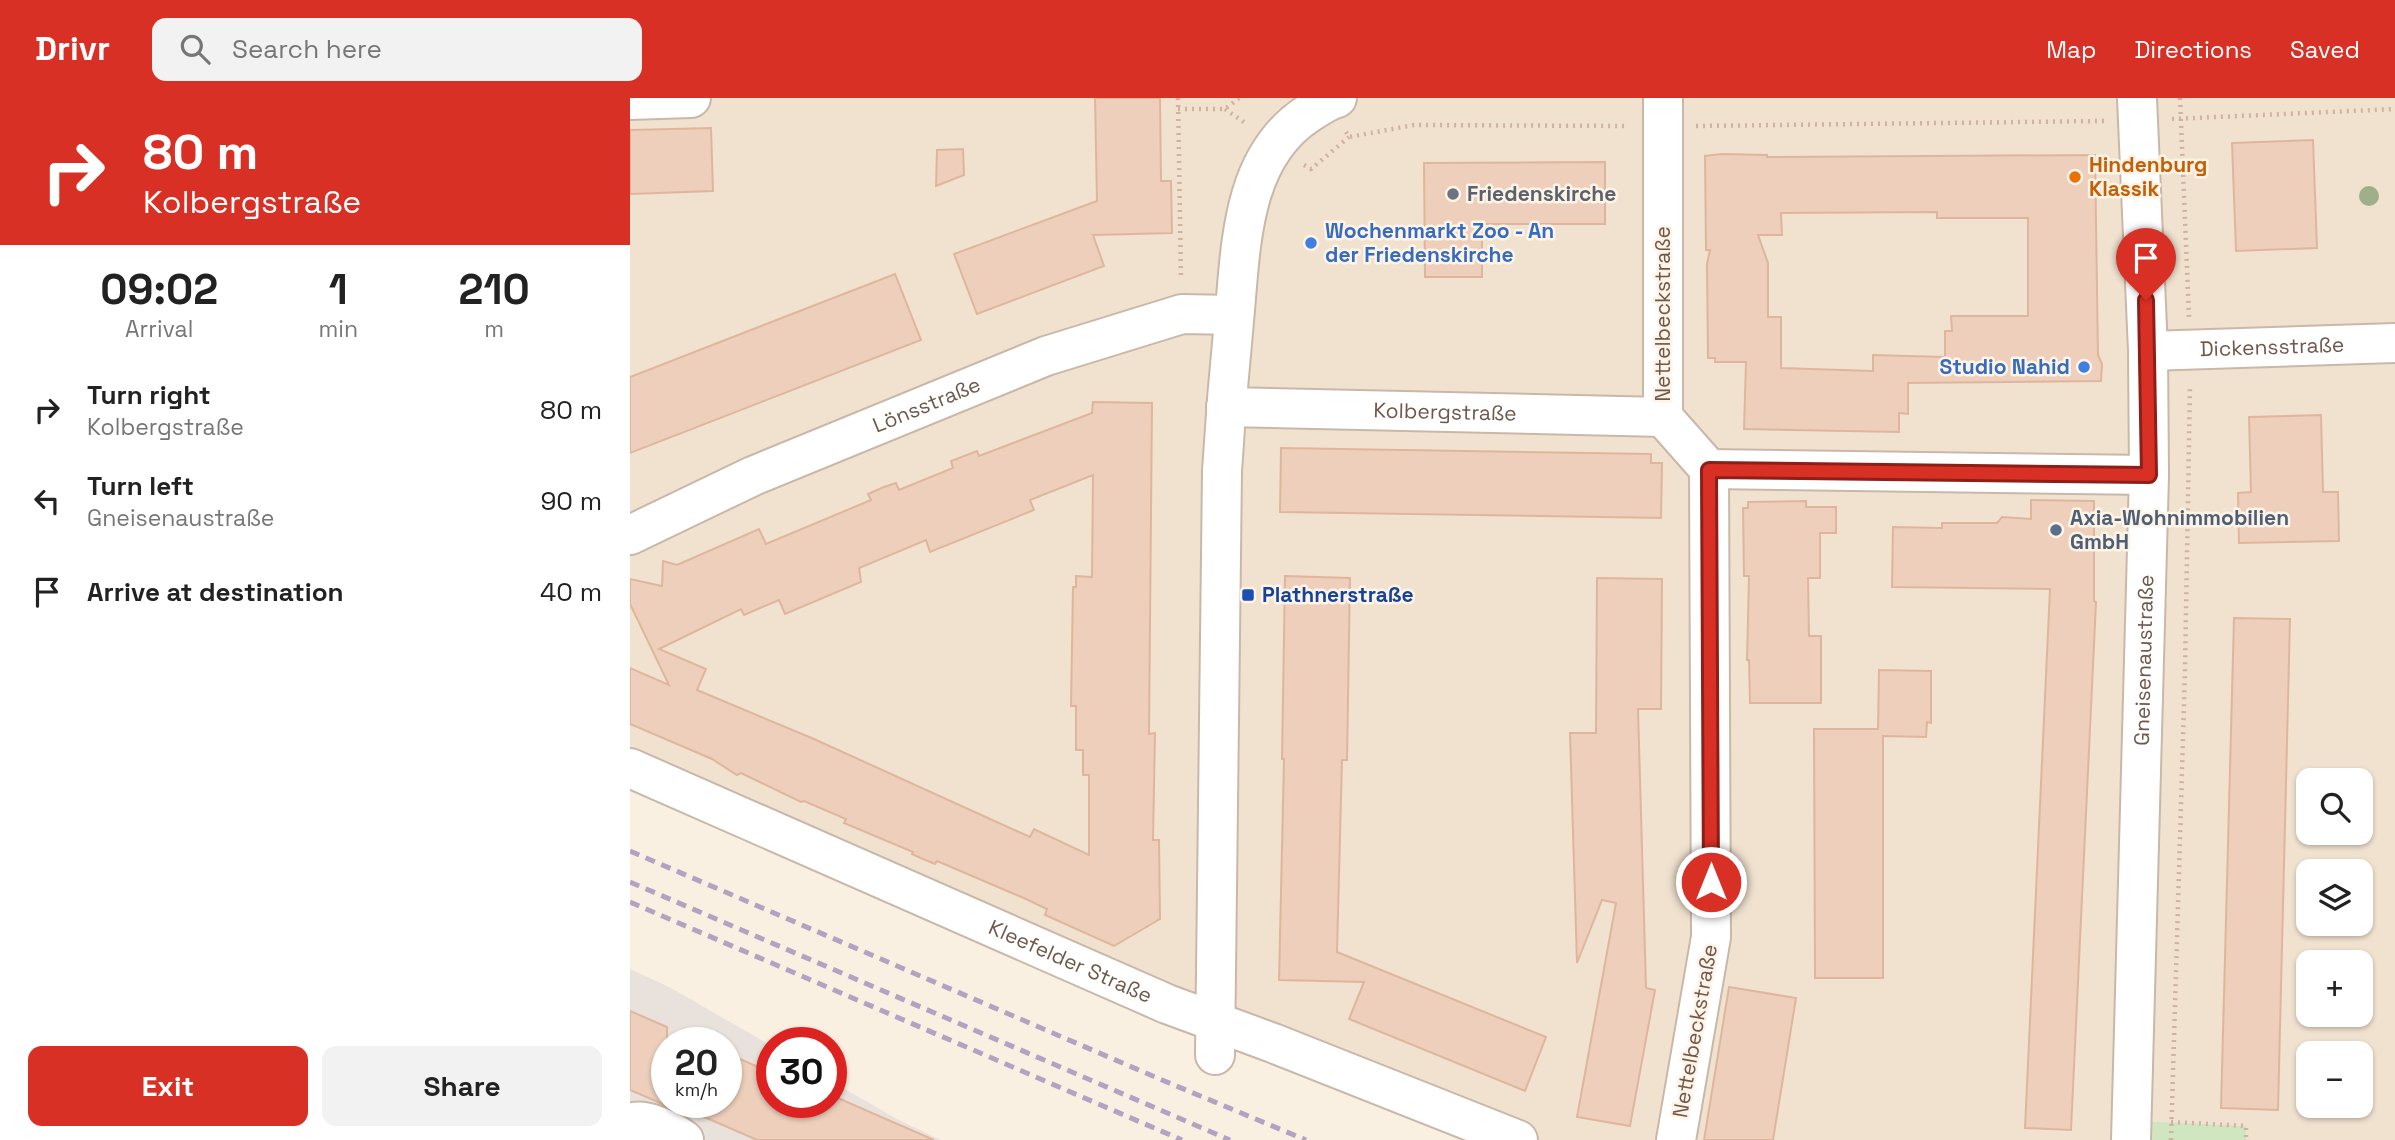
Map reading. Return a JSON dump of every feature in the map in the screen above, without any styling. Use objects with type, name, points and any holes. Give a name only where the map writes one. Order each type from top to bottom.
[{"type":"street","points":[[630,100],[691,98]]},
{"type":"street","points":[[1215,1039],[1222,471],[1234,315],[1248,203],[1257,175],[1274,144],[1309,104]]},
{"type":"street","name":"Gneisenaustraße","points":[[2132,1130],[2149,475],[2148,351],[2137,109]]},
{"type":"street","name":"Nettelbeckstraße","points":[[1663,112],[1663,417],[1709,470],[1711,937],[1676,1140]]},
{"type":"street","name":"Lönsstraße","points":[[630,535],[753,476],[1046,356],[1182,314],[1234,315]]},
{"type":"street","name":"Dickensstraße","points":[[2148,351],[2395,343]]},
{"type":"street","name":"Kolbergstraße","points":[[1226,407],[1663,417]]},
{"type":"street","points":[[1709,470],[2149,475]]},
{"type":"street","name":"Kleefelder Straße","points":[[630,768],[1167,1004],[1215,1039],[1273,1043],[1518,1140]]},
{"type":"street","points":[[630,1123],[636,1120],[670,1130],[684,1140]]},
{"type":"path","points":[[1178,98],[1182,314]]},
{"type":"path","points":[[1178,109],[1225,109],[1239,98]]},
{"type":"path","points":[[1309,104],[1349,137],[1414,125],[1663,112],[2395,109]]},
{"type":"path","points":[[2132,1130],[2246,1126],[2246,1140]]},
{"type":"shaded area","points":[[630,98],[2395,98],[2395,1140],[1518,1140],[630,768]]},
{"type":"shaded area","points":[[630,969],[669,987],[739,1027],[651,1027],[651,1118],[742,1118],[742,1029],[756,1037],[756,1118],[847,1118],[847,1090],[941,1140],[630,1140]]},
{"type":"green space","points":[[2132,1121],[2246,1126],[2246,1140],[2131,1140]]},
{"type":"building","points":[[1095,98],[1160,98],[1161,181],[1171,181],[1172,233],[1093,235],[1104,266],[977,314],[954,254],[1097,201]]},
{"type":"building","points":[[711,128],[713,191],[630,194],[630,130]]},
{"type":"building","points":[[2313,140],[2317,248],[2236,251],[2232,143]]},
{"type":"building","points":[[963,149],[964,175],[936,186],[937,150]]},
{"type":"building","points":[[2095,155],[2098,355],[2102,364],[2101,381],[1908,383],[1908,414],[1899,413],[1899,432],[1744,429],[1746,362],[1715,362],[1715,358],[1708,358],[1707,264],[1710,250],[1706,250],[1705,156]],"holes":[[[1937,212],[1937,218],[2028,218],[2028,316],[1951,316],[1952,331],[1945,331],[1945,357],[1873,355],[1873,371],[1781,368],[1781,317],[1768,317],[1768,263],[1758,235],[1782,235],[1781,213]]]},
{"type":"building","points":[[1605,162],[1605,224],[1482,224],[1482,277],[1425,277],[1424,163]]},
{"type":"building","points":[[895,274],[921,340],[630,453],[630,377]]},
{"type":"building","points":[[1093,402],[1152,403],[1149,734],[1155,733],[1153,840],[1159,840],[1160,919],[1114,946],[1045,915],[1047,909],[1026,899],[937,861],[935,864],[923,859],[912,854],[913,852],[844,823],[846,819],[801,802],[741,773],[737,775],[712,759],[630,724],[630,668],[669,685],[630,604],[630,579],[662,586],[663,561],[677,565],[759,529],[766,544],[871,500],[868,494],[884,487],[896,483],[899,490],[953,468],[951,461],[977,451],[979,456],[1092,413]],"holes":[[[1093,475],[1092,577],[1076,576],[1076,587],[1073,587],[1071,706],[1076,706],[1076,750],[1083,750],[1083,775],[1089,775],[1089,855],[1034,829],[1030,837],[814,739],[697,690],[706,669],[659,649],[741,609],[744,615],[779,600],[785,614],[861,582],[859,568],[926,540],[930,552],[1034,510],[1030,500]]]},
{"type":"building","points":[[2321,415],[2323,492],[2338,492],[2339,541],[2239,543],[2238,493],[2251,492],[2249,417]]},
{"type":"building","points":[[1281,448],[1651,454],[1651,463],[1662,463],[1661,518],[1280,512]]},
{"type":"building","points":[[2031,500],[2094,501],[2096,602],[2071,1130],[2025,1128],[2050,589],[1892,587],[1893,527],[1942,528],[1942,523],[1997,523],[2002,517],[2031,519]]},
{"type":"building","points":[[1806,501],[1806,507],[1836,507],[1836,533],[1820,533],[1820,578],[1808,578],[1809,636],[1821,636],[1821,703],[1750,703],[1747,660],[1749,576],[1744,576],[1743,508],[1748,508],[1748,502]]},
{"type":"building","points":[[1285,576],[1350,578],[1347,760],[1342,760],[1337,952],[1546,1037],[1525,1091],[1349,1019],[1364,982],[1279,980]]},
{"type":"building","points":[[1597,578],[1662,579],[1661,709],[1638,709],[1646,988],[1655,990],[1630,1126],[1577,1117],[1616,903],[1602,900],[1577,963],[1570,733],[1596,733]]},
{"type":"building","points":[[2234,618],[2290,619],[2278,1110],[2221,1108]]},
{"type":"building","points":[[1879,670],[1931,671],[1931,723],[1927,722],[1926,737],[1883,736],[1883,978],[1815,978],[1814,729],[1878,729]]},
{"type":"building","points":[[1729,987],[1796,998],[1773,1140],[1704,1140]]},
{"type":"building","points":[[630,1011],[667,1027],[651,1027],[651,1099],[630,1090]]},
{"type":"building","points":[[742,1060],[756,1066],[756,1118],[847,1118],[847,1102],[934,1140],[757,1140],[707,1118],[742,1118]]},
{"type":"railway","points":[[630,851],[1306,1140]]},
{"type":"railway","points":[[630,882],[1230,1140]]},
{"type":"railway","points":[[630,902],[1182,1140]]},
{"type":"place","name":"Hindenburg Klassik","points":[[2075,177]]},
{"type":"place","name":"Friedenskirche","points":[[1453,194]]},
{"type":"place","name":"Wochenmarkt Zoo - An der Friedenskirche","points":[[1311,243]]},
{"type":"place","name":"Studio Nahid","points":[[2084,367]]},
{"type":"place","name":"Axia-Wohnimmobilien GmbH","points":[[2056,530]]},
{"type":"place","name":"Plathnerstraße","points":[[1248,595]]},
{"type":"route","points":[[1711,882],[1709,470],[2149,475],[2146,300]]}]
